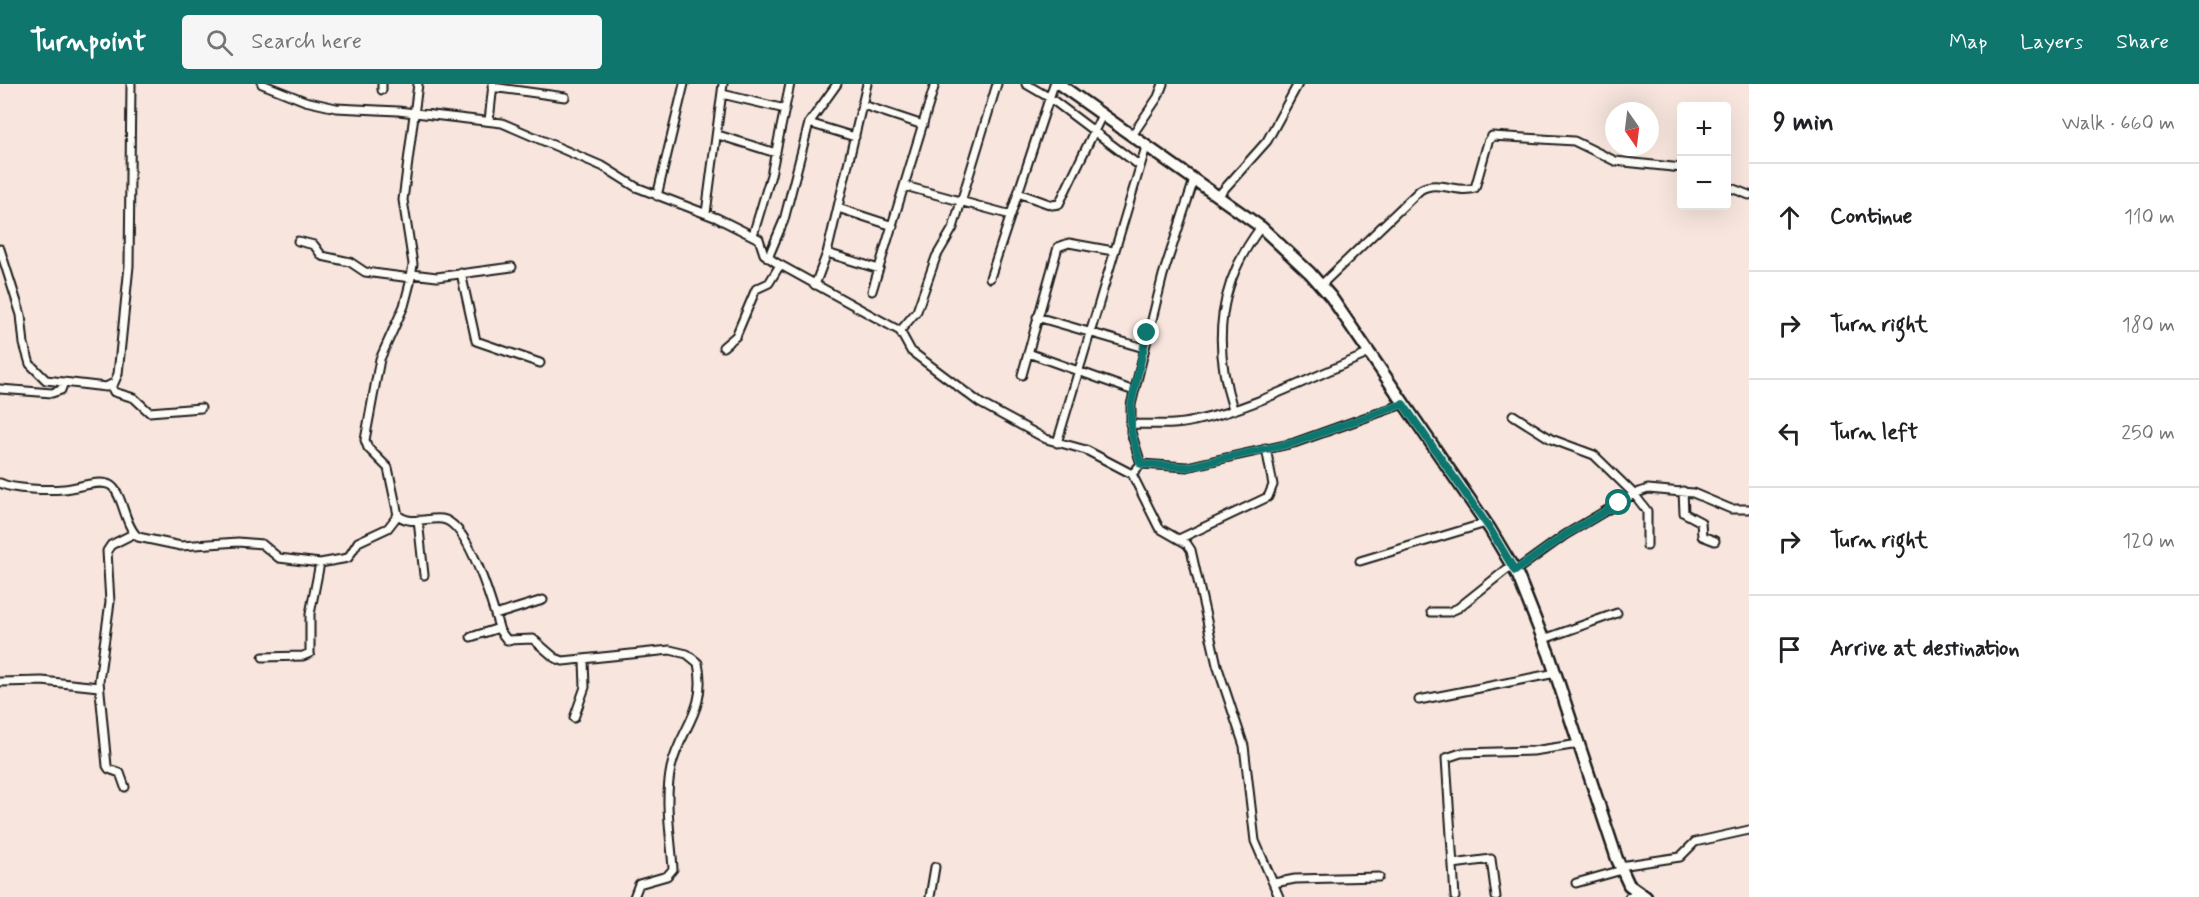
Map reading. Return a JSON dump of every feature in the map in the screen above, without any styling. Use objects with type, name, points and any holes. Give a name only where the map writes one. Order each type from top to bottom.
[{"type":"street","points":[[111,386],[118,374],[129,266],[131,84]]},
{"type":"street","points":[[262,84],[324,106],[502,123],[604,167],[657,196],[706,213],[753,235],[762,243],[768,258],[900,331],[910,351],[962,391],[1057,443],[1086,450],[1132,474],[1159,528],[1165,534],[1179,539],[1191,550],[1197,566],[1217,665],[1245,746],[1255,841],[1279,897]]},
{"type":"street","points":[[417,84],[403,200],[413,264],[404,306],[380,359],[364,432],[368,448],[388,468],[398,515],[402,519],[442,519],[456,528],[477,563],[499,628],[507,640],[533,639],[555,658],[563,661],[584,661],[670,650],[687,654],[698,663],[700,690],[696,709],[673,759],[670,772],[669,813],[674,869],[667,876],[639,884],[634,897]]},
{"type":"street","points":[[657,196],[684,84]]},
{"type":"street","points":[[706,213],[723,84]]},
{"type":"street","points":[[753,235],[776,153],[790,84]]},
{"type":"street","points":[[768,258],[784,220],[809,123],[837,84]]},
{"type":"street","points":[[814,285],[827,253],[867,84]]},
{"type":"street","points":[[872,291],[935,84]]},
{"type":"street","points":[[900,331],[917,311],[936,257],[953,228],[997,84]]},
{"type":"street","points":[[1026,84],[1095,130],[1140,166]]},
{"type":"street","points":[[990,278],[1054,84]]},
{"type":"street","points":[[1059,84],[1261,227],[1321,285],[1370,353],[1514,568],[1544,639],[1621,868],[1637,896]]},
{"type":"street","points":[[1131,137],[1158,97],[1163,84]]},
{"type":"street","points":[[1218,196],[1261,150],[1298,84]]},
{"type":"street","points":[[489,121],[493,86],[565,97]]},
{"type":"street","points":[[722,94],[785,109]]},
{"type":"street","points":[[863,105],[923,125]]},
{"type":"street","points":[[1018,193],[1052,205],[1059,204],[1102,115]]},
{"type":"street","points":[[809,123],[855,137]]},
{"type":"street","points":[[718,135],[776,153]]},
{"type":"street","points":[[1321,285],[1420,190],[1430,185],[1467,190],[1475,188],[1488,142],[1492,136],[1574,141],[1615,161],[1677,167]]},
{"type":"street","points":[[1057,443],[1146,147]]},
{"type":"street","points":[[1141,464],[1130,424],[1134,391],[1163,275],[1194,180]]},
{"type":"street","points":[[905,186],[1011,215]]},
{"type":"street","points":[[1731,188],[1749,195]]},
{"type":"street","points":[[838,208],[893,226]]},
{"type":"street","points":[[1233,409],[1224,377],[1222,308],[1240,257],[1261,227]]},
{"type":"street","points":[[298,241],[314,245],[325,257],[350,262],[365,272],[437,277],[512,267]]},
{"type":"street","points":[[1022,375],[1058,247],[1069,243],[1113,251]]},
{"type":"street","points":[[0,249],[21,315],[24,345],[30,364],[46,380],[111,386],[119,394],[134,398],[149,412],[201,408]]},
{"type":"street","points":[[827,253],[879,269]]},
{"type":"street","points":[[723,347],[736,336],[756,290],[769,283],[780,265]]},
{"type":"street","points":[[461,273],[476,340],[540,363]]},
{"type":"street","points":[[1037,317],[1144,348]]},
{"type":"street","points":[[1028,353],[1134,391]]},
{"type":"street","points":[[1130,424],[1175,424],[1233,409],[1370,353]]},
{"type":"street","points":[[0,389],[51,393],[61,390],[64,382]]},
{"type":"street","points":[[1141,464],[1188,467],[1293,443],[1403,404]]},
{"type":"street","points":[[1513,415],[1551,439],[1594,455],[1634,494],[1648,512],[1647,546]]},
{"type":"street","points":[[1179,539],[1268,497],[1273,485],[1266,448]]},
{"type":"street","points":[[1132,474],[1141,464]]},
{"type":"street","points":[[0,483],[9,487],[56,489],[98,484],[112,485],[133,534],[144,539],[181,546],[238,542],[262,544],[279,558],[320,563],[348,558],[358,542],[388,528],[398,515]]},
{"type":"street","points":[[1431,612],[1449,612],[1458,608],[1565,535],[1634,494],[1648,489],[1683,491],[1731,509],[1749,509]]},
{"type":"street","points":[[1683,491],[1683,513],[1701,522],[1702,536],[1715,541]]},
{"type":"street","points":[[418,520],[424,575]]},
{"type":"street","points":[[1360,561],[1486,523]]},
{"type":"street","points":[[125,787],[120,773],[107,766],[99,687],[102,645],[110,602],[107,551],[111,545],[133,534]]},
{"type":"street","points":[[263,657],[303,656],[310,653],[310,614],[320,563]]},
{"type":"street","points":[[495,615],[543,600]]},
{"type":"street","points":[[1544,639],[1617,613]]},
{"type":"street","points":[[471,637],[499,628]]},
{"type":"street","points":[[574,718],[585,687],[584,661]]},
{"type":"street","points":[[1419,700],[1556,673]]},
{"type":"street","points":[[0,682],[42,681],[99,687]]},
{"type":"street","points":[[1455,897],[1447,757],[1461,753],[1533,751],[1579,744]]},
{"type":"street","points":[[1576,883],[1621,868],[1680,857],[1695,842],[1749,830]]},
{"type":"street","points":[[1453,864],[1491,859],[1496,897]]},
{"type":"street","points":[[930,897],[935,867]]},
{"type":"street","points":[[1274,883],[1295,879],[1379,877]]},
{"type":"route","points":[[1147,333],[1131,405],[1130,424],[1141,464],[1155,463],[1188,467],[1293,443],[1403,404],[1490,529],[1515,571],[1574,529],[1589,523],[1619,503]]}]
